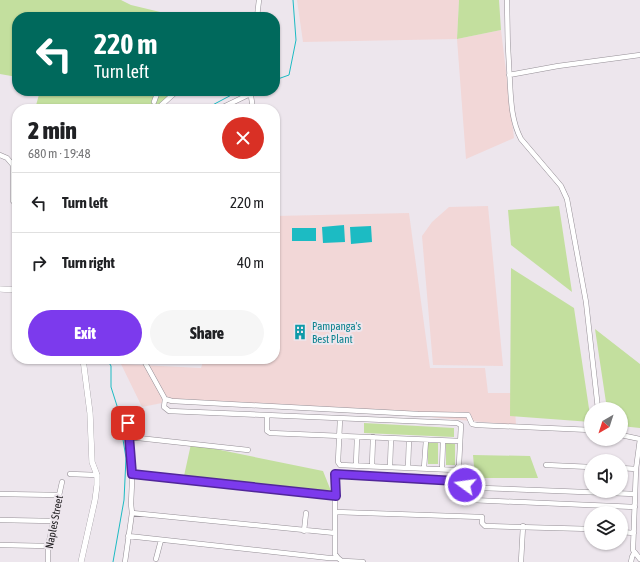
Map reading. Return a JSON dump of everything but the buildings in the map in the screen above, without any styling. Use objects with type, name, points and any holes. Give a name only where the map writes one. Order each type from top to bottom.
[{"type":"street","points":[[258,12],[259,0]]},
{"type":"street","points":[[507,0],[509,75],[513,117],[516,129],[521,139],[561,186],[566,198],[586,302],[597,402]]},
{"type":"street","points":[[509,75],[558,66],[640,55]]},
{"type":"street","points":[[154,102],[156,96]]},
{"type":"street","points":[[163,104],[171,96]]},
{"type":"street","points":[[230,104],[248,96]]},
{"type":"street","points":[[0,155],[7,158],[12,164]]},
{"type":"street","points":[[0,289],[12,290]]},
{"type":"street","points":[[81,562],[95,500],[97,475],[92,462],[90,413],[84,364]]},
{"type":"street","points":[[146,364],[166,399],[172,401],[418,414],[468,415],[472,424],[477,425],[584,430]]},
{"type":"street","points":[[166,399],[164,407],[169,411],[457,423],[461,425],[458,469],[340,465],[338,462],[340,419]]},
{"type":"street","points":[[266,416],[266,429],[270,433],[460,441]]},
{"type":"street","points":[[125,562],[132,513],[132,474],[128,423]]},
{"type":"street","points":[[628,436],[640,439],[636,469],[634,553],[631,562]]},
{"type":"street","points":[[129,437],[248,450]]},
{"type":"street","points":[[356,465],[357,437]]},
{"type":"street","points":[[372,466],[373,437]]},
{"type":"street","points":[[390,467],[391,438]]},
{"type":"street","points":[[408,468],[409,439]]},
{"type":"street","points":[[424,468],[426,440]]},
{"type":"street","points":[[442,469],[443,440]]},
{"type":"street","points":[[546,465],[584,467]]},
{"type":"street","points":[[628,468],[636,469]]},
{"type":"street","points":[[70,474],[97,475]]},
{"type":"street","points":[[132,474],[336,496]]},
{"type":"street","points":[[341,561],[335,554],[335,474],[465,481],[465,485],[468,487],[482,488],[636,494]]},
{"type":"street","name":"Naples Street","points":[[48,562],[48,546],[62,482]]},
{"type":"street","points":[[0,494],[59,495]]},
{"type":"street","points":[[471,500],[635,507]]},
{"type":"street","points":[[336,512],[482,517],[482,523],[484,525],[584,529]]},
{"type":"street","points":[[132,513],[335,533]]},
{"type":"street","points":[[304,531],[306,513]]},
{"type":"street","points":[[0,520],[53,521]]},
{"type":"street","points":[[521,562],[523,526]]},
{"type":"street","points":[[628,533],[634,533]]},
{"type":"street","points":[[128,536],[329,558],[341,561],[362,562]]},
{"type":"street","points":[[156,559],[161,540]]},
{"type":"street","points":[[0,545],[48,546]]},
{"type":"street","points":[[634,553],[640,559]]},
{"type":"shaded area","points":[[297,0],[459,0],[457,39],[303,42]]},
{"type":"shaded area","points":[[501,30],[514,138],[466,159],[457,39]]},
{"type":"shaded area","points":[[488,206],[503,366],[433,365],[422,236],[432,222],[449,207]]},
{"type":"shaded area","points":[[409,213],[430,368],[485,368],[488,393],[514,393],[516,425],[307,406],[162,403],[142,407],[121,364],[201,368],[202,364],[280,364],[280,216]]},
{"type":"green space","points":[[0,0],[121,0],[131,5],[160,12],[12,12],[12,76],[0,74]]},
{"type":"green space","points":[[459,0],[499,0],[501,30],[457,39]]},
{"type":"green space","points":[[39,96],[169,96],[161,104],[36,104]]},
{"type":"green space","points":[[559,206],[572,292],[511,245],[508,210]]},
{"type":"green space","points":[[511,268],[574,308],[588,402],[584,402],[584,421],[510,416]]},
{"type":"green space","points":[[595,329],[640,364],[640,428],[628,427],[628,402],[606,402]]},
{"type":"green space","points":[[364,423],[454,428],[454,437],[364,433]]},
{"type":"green space","points":[[428,443],[438,443],[438,464],[428,464]]},
{"type":"green space","points":[[446,443],[455,444],[455,465],[446,465]]},
{"type":"green space","points":[[191,444],[323,471],[331,491],[184,476]]},
{"type":"green space","points":[[473,455],[530,456],[538,478],[475,478]]},
{"type":"water","points":[[344,225],[345,242],[323,243],[322,227]]},
{"type":"water","points":[[371,226],[372,242],[351,244],[350,227]]},
{"type":"water","points":[[292,228],[316,228],[316,241],[292,241]]},
{"type":"waterway","points":[[280,78],[289,75],[296,40],[293,0]]},
{"type":"waterway","points":[[214,104],[230,96]]},
{"type":"waterway","points":[[110,364],[111,387],[118,409],[126,458],[124,500],[113,562]]},
{"type":"place","name":"Pampanga's Best Plant","points":[[300,332]]},
{"type":"route","points":[[128,423],[132,474],[336,496],[335,474],[465,481],[465,485]]}]
